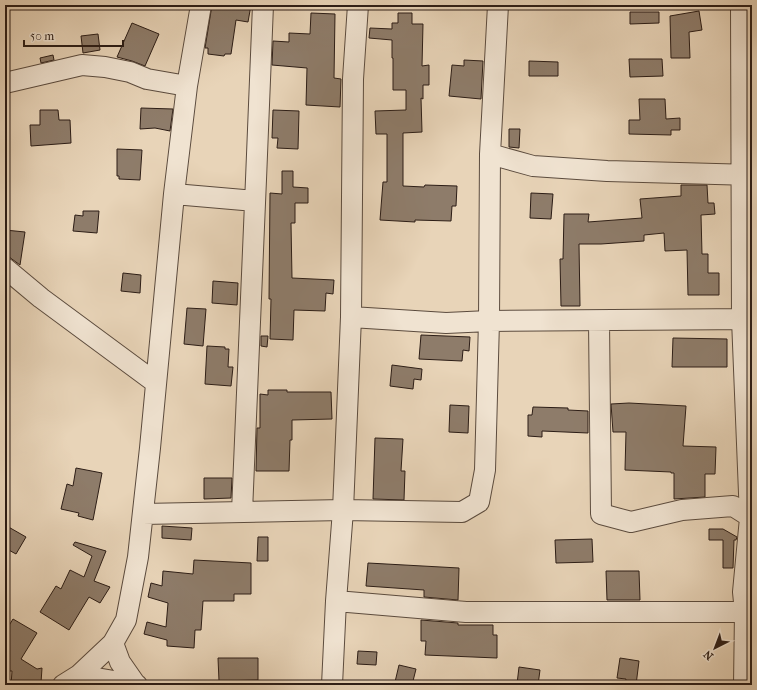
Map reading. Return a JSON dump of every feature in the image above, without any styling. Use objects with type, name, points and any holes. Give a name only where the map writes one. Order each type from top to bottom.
[{"type":"street","points":[[71,680],[113,643],[126,620],[138,557],[174,194],[187,86],[201,5]]},
{"type":"street","points":[[242,512],[263,5]]},
{"type":"street","points":[[332,685],[336,601],[343,510],[351,317],[353,79],[358,5]]},
{"type":"street","points":[[143,514],[343,510],[462,512],[479,502],[485,470],[489,321],[490,154],[498,5]]},
{"type":"street","points":[[741,5],[747,175],[747,319],[751,518],[743,592],[749,612],[744,685]]},
{"type":"street","points":[[5,83],[82,65],[105,67],[130,72],[146,78],[187,86]]},
{"type":"street","points":[[490,154],[533,166],[607,171],[747,175]]},
{"type":"street","points":[[174,194],[255,201]]},
{"type":"street","points":[[5,268],[41,298],[156,383]]},
{"type":"street","points":[[351,317],[446,323],[489,321],[747,319]]},
{"type":"street","points":[[599,321],[601,514],[631,522],[682,510],[733,506],[751,518]]},
{"type":"street","points":[[336,601],[466,612],[749,612]]},
{"type":"street","points":[[113,643],[120,662],[137,685]]},
{"type":"street","points":[[71,680],[137,685]]},
{"type":"building","points":[[212,5],[251,5],[248,22],[236,20],[231,54],[225,54],[224,56],[208,54],[208,48],[205,48]]},
{"type":"building","points":[[699,11],[702,30],[689,32],[690,58],[671,58],[670,16]]},
{"type":"building","points":[[630,12],[659,12],[659,23],[630,24]]},
{"type":"building","points":[[311,13],[335,14],[334,78],[341,79],[340,107],[306,105],[307,68],[272,65],[273,41],[289,42],[289,33],[310,34]]},
{"type":"building","points":[[398,13],[412,13],[412,24],[423,24],[422,66],[429,65],[429,85],[423,85],[423,99],[421,98],[422,132],[403,133],[403,186],[457,186],[456,206],[452,206],[451,221],[415,220],[415,222],[380,220],[383,182],[387,182],[387,134],[376,134],[375,111],[406,110],[406,90],[393,90],[392,40],[369,38],[370,28],[392,29],[392,23],[398,23]]},
{"type":"building","points":[[132,23],[159,34],[145,66],[117,57]]},
{"type":"building","points":[[98,34],[100,50],[83,53],[81,36]]},
{"type":"building","points":[[53,55],[54,60],[41,63],[40,58]]},
{"type":"building","points":[[629,59],[662,59],[663,76],[630,77]]},
{"type":"building","points":[[464,60],[483,61],[481,99],[449,96],[452,65],[464,66]]},
{"type":"building","points":[[529,61],[558,62],[558,76],[529,76]]},
{"type":"building","points":[[639,99],[665,99],[666,119],[680,118],[680,130],[671,130],[671,135],[629,134],[629,120],[640,120]]},
{"type":"building","points":[[141,108],[173,109],[170,131],[155,128],[140,129]]},
{"type":"building","points":[[40,110],[58,110],[59,120],[70,120],[71,143],[31,146],[30,125],[40,125]]},
{"type":"building","points":[[273,110],[299,111],[298,149],[277,148],[278,138],[272,138]]},
{"type":"building","points":[[509,129],[520,129],[519,148],[509,147]]},
{"type":"building","points":[[117,149],[142,150],[140,180],[119,179],[119,176],[117,176]]},
{"type":"building","points":[[282,171],[293,171],[293,187],[308,188],[308,203],[295,203],[295,223],[291,223],[292,278],[334,280],[333,294],[326,293],[325,311],[294,310],[293,340],[270,339],[270,193],[282,194]]},
{"type":"building","points":[[681,185],[707,185],[708,203],[714,203],[715,214],[701,215],[702,254],[708,254],[708,273],[719,273],[719,295],[688,295],[687,250],[665,251],[664,233],[644,235],[644,241],[579,244],[580,306],[561,306],[560,259],[563,259],[564,214],[589,214],[588,222],[642,218],[640,199],[681,196]]},
{"type":"building","points":[[531,193],[553,194],[551,219],[530,218]]},
{"type":"building","points":[[83,211],[99,211],[97,233],[73,231],[75,215],[83,216]]},
{"type":"building","points":[[5,230],[25,232],[20,265],[5,254]]},
{"type":"building","points":[[123,273],[141,275],[140,293],[121,291]]},
{"type":"building","points":[[213,281],[238,283],[237,305],[212,303]]},
{"type":"building","points":[[187,308],[206,309],[203,346],[184,344]]},
{"type":"building","points":[[421,335],[470,337],[469,351],[463,350],[462,361],[419,359]]},
{"type":"building","points":[[261,336],[268,336],[267,347],[261,346]]},
{"type":"building","points":[[673,338],[727,339],[727,367],[672,367]]},
{"type":"building","points":[[207,346],[225,347],[225,349],[229,349],[228,367],[233,367],[231,386],[205,384]]},
{"type":"building","points":[[392,365],[422,369],[421,380],[414,379],[413,389],[390,386]]},
{"type":"building","points":[[268,390],[287,390],[287,392],[331,392],[332,419],[292,420],[289,471],[256,471],[257,428],[260,428],[260,394],[268,395]]},
{"type":"building","points":[[629,403],[686,406],[683,446],[716,447],[715,474],[705,474],[705,497],[674,499],[674,473],[625,470],[626,432],[613,432],[611,404]]},
{"type":"building","points":[[450,405],[469,406],[468,433],[449,432]]},
{"type":"building","points":[[533,407],[568,408],[568,410],[588,411],[588,433],[542,431],[542,437],[528,436],[528,415],[532,415]]},
{"type":"building","points":[[375,438],[403,439],[401,471],[405,471],[404,500],[373,499]]},
{"type":"building","points":[[76,468],[102,473],[93,520],[78,516],[79,513],[61,509],[67,484],[73,486]]},
{"type":"building","points":[[204,478],[232,478],[231,498],[204,499]]},
{"type":"building","points":[[5,525],[26,537],[16,554],[5,548]]},
{"type":"building","points":[[162,526],[192,528],[191,540],[162,538]]},
{"type":"building","points":[[709,529],[723,529],[737,537],[736,540],[734,540],[733,568],[723,568],[723,540],[709,540]]},
{"type":"building","points":[[258,537],[268,537],[268,561],[257,561]]},
{"type":"building","points":[[592,539],[593,562],[556,563],[555,540]]},
{"type":"building","points":[[75,542],[106,551],[94,581],[110,587],[100,603],[89,597],[69,630],[40,612],[56,586],[61,589],[70,570],[84,577],[92,556],[73,545]]},
{"type":"building","points":[[194,560],[251,563],[251,594],[234,594],[234,601],[203,601],[201,630],[195,630],[194,648],[167,646],[167,640],[144,634],[147,622],[166,627],[168,603],[148,597],[151,583],[162,586],[163,571],[193,574]]},
{"type":"building","points":[[368,563],[459,568],[458,600],[424,597],[424,590],[366,586]]},
{"type":"building","points":[[606,571],[639,571],[640,600],[607,600]]},
{"type":"building","points":[[13,619],[37,633],[21,659],[37,669],[42,668],[41,683],[28,682],[28,685],[11,685],[12,671],[5,671],[5,632]]},
{"type":"building","points":[[421,620],[458,623],[458,625],[493,625],[493,635],[497,635],[497,658],[425,655],[426,641],[421,641]]},
{"type":"building","points":[[358,651],[377,652],[376,665],[357,664]]},
{"type":"building","points":[[218,658],[258,658],[258,680],[219,681]]},
{"type":"building","points":[[620,658],[639,661],[636,685],[625,685],[626,679],[617,678]]},
{"type":"building","points":[[399,665],[416,669],[412,685],[395,682]]},
{"type":"building","points":[[519,667],[540,670],[538,685],[517,684]]}]
